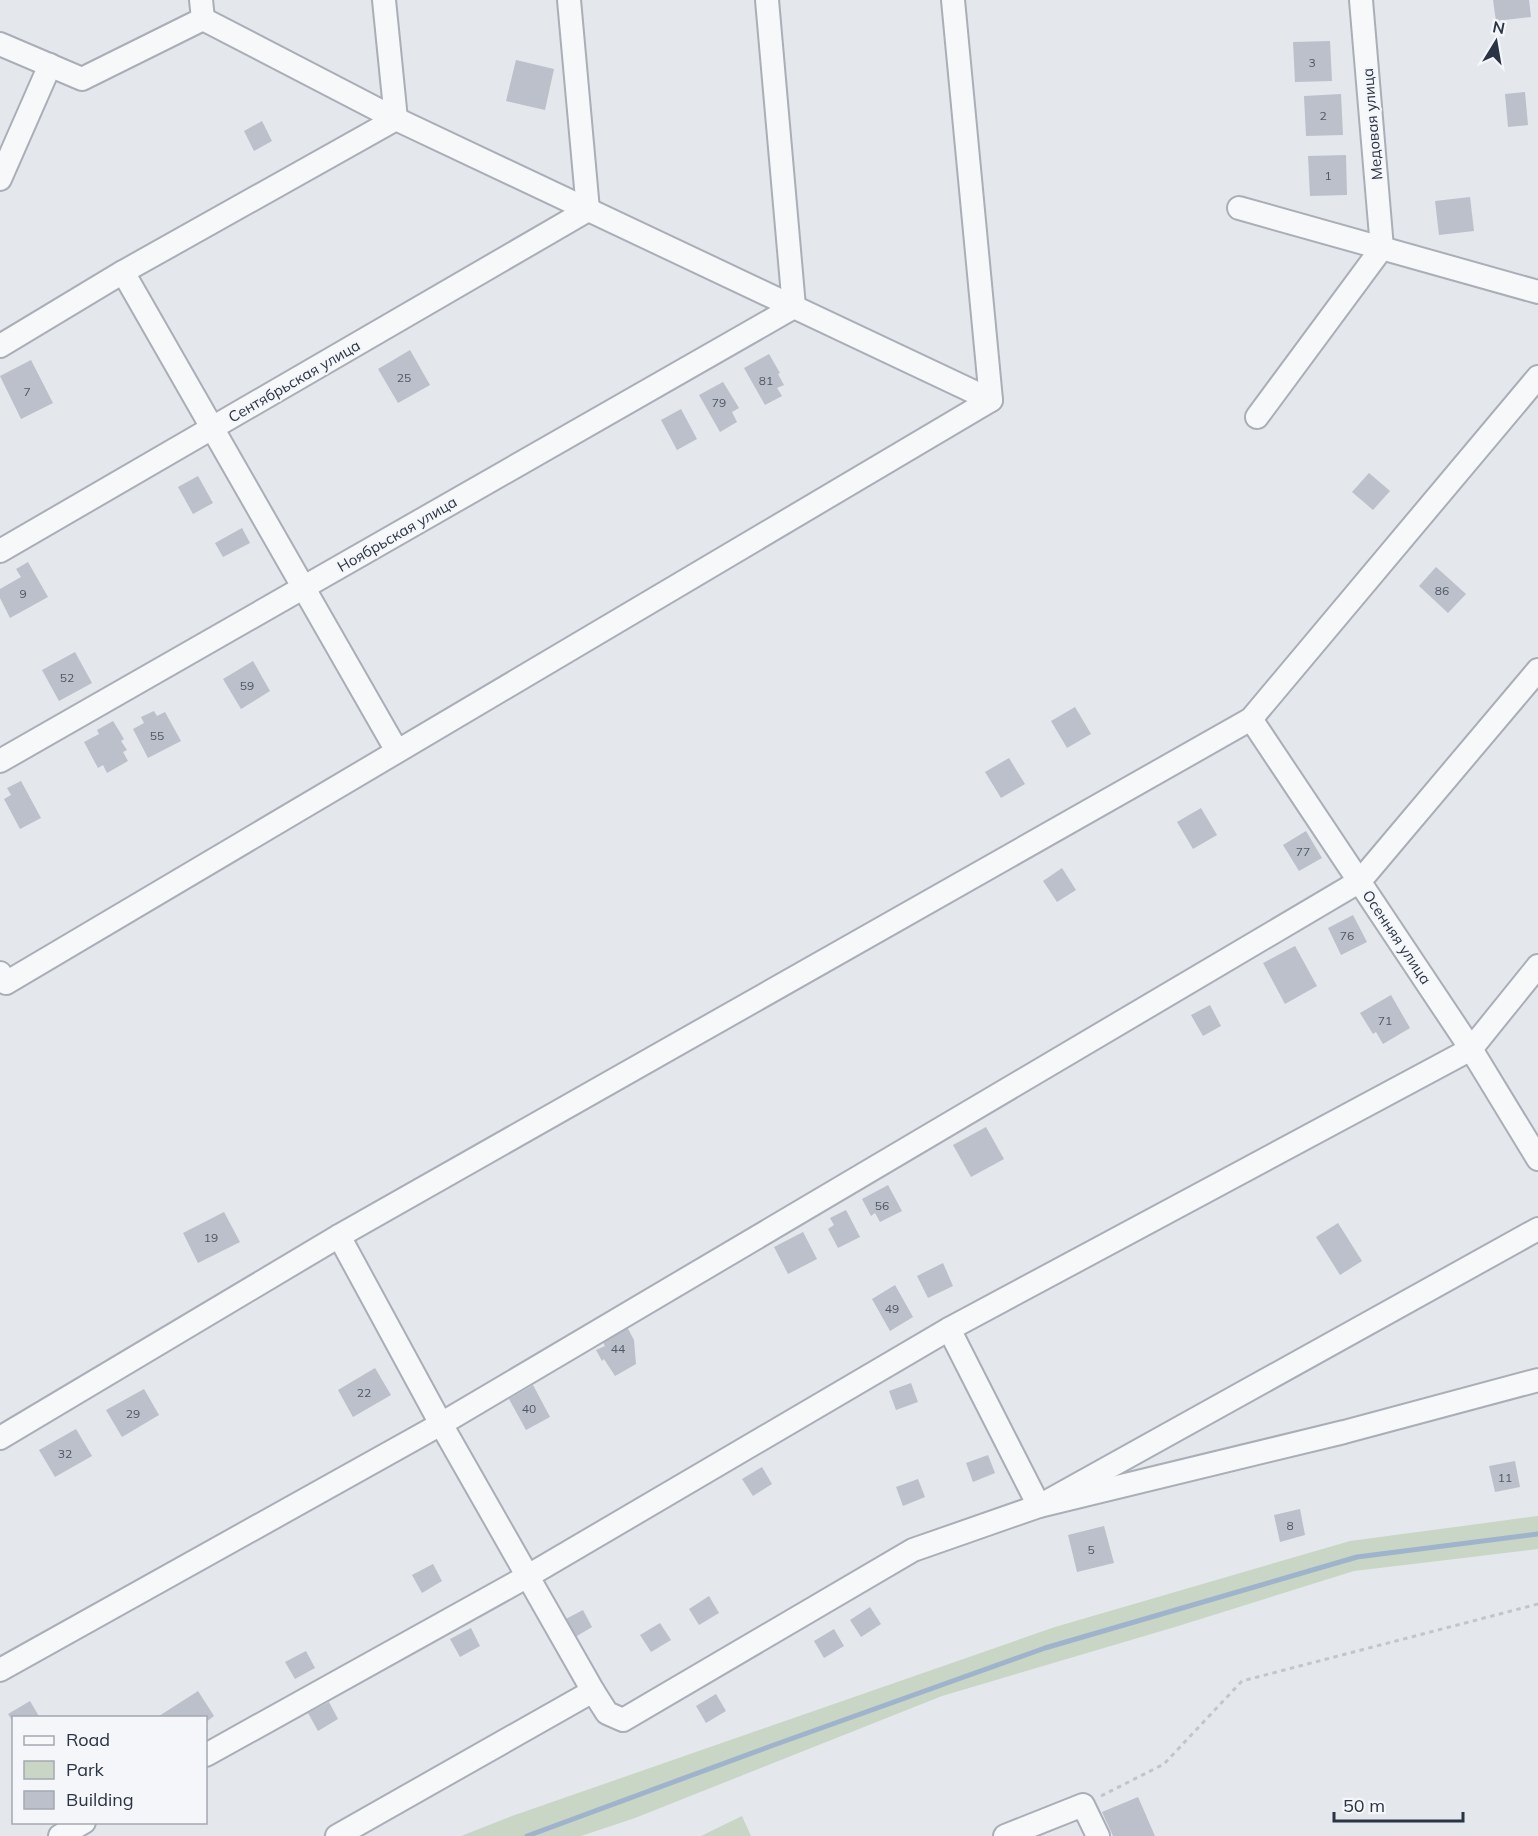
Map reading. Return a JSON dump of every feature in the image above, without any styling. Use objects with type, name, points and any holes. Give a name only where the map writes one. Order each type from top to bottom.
[{"type":"street","points":[[384,0],[396,119]]},
{"type":"street","points":[[569,0],[588,210]]},
{"type":"street","points":[[767,0],[794,308]]},
{"type":"street","points":[[953,0],[991,400]]},
{"type":"street","name":"Медовая улица","points":[[1361,0],[1382,248]]},
{"type":"street","points":[[0,44],[82,79],[202,10],[396,119],[991,400]]},
{"type":"street","points":[[0,178],[50,65]]},
{"type":"street","points":[[0,346],[123,272],[396,119]]},
{"type":"street","points":[[1239,208],[1538,292]]},
{"type":"street","name":"Сентябрьская улица","points":[[0,551],[588,210]]},
{"type":"street","points":[[1257,417],[1382,248]]},
{"type":"street","points":[[123,272],[398,751]]},
{"type":"street","name":"Ноябрьская улица","points":[[0,761],[794,308]]},
{"type":"street","points":[[0,1438],[339,1236],[1251,719],[1538,377]]},
{"type":"street","points":[[2,981],[398,751],[991,400]]},
{"type":"street","points":[[0,1670],[441,1424],[1360,881],[1538,670]]},
{"type":"street","name":"Осенняя улица","points":[[1251,719],[1471,1049],[1538,1159]]},
{"type":"street","points":[[207,1754],[528,1576],[949,1329],[1471,1049],[1538,966]]},
{"type":"street","points":[[1039,1506],[1538,1229]]},
{"type":"street","points":[[339,1236],[441,1424],[592,1691],[607,1713],[623,1720],[913,1550],[1039,1506],[1344,1432],[1538,1380]]},
{"type":"street","points":[[949,1329],[1039,1506]]},
{"type":"street","points":[[337,1836],[592,1691]]},
{"type":"street","points":[[1005,1836],[1083,1805],[1098,1836]]},
{"type":"street","points":[[60,1836],[81,1824]]},
{"type":"path","points":[[1083,1805],[1164,1764],[1242,1681],[1538,1604]]},
{"type":"green space","points":[[1538,1516],[1538,1549],[1354,1571],[942,1696],[635,1818],[581,1836],[461,1836],[512,1816],[1055,1627],[1350,1541]]},
{"type":"green space","points":[[742,1816],[751,1836],[701,1836]]},
{"type":"building","points":[[1493,0],[1529,0],[1531,17],[1496,21]]},
{"type":"building","points":[[1330,41],[1332,81],[1295,82],[1293,42]]},
{"type":"building","points":[[516,60],[554,69],[545,110],[506,101]]},
{"type":"building","points":[[1525,92],[1528,125],[1508,127],[1505,94]]},
{"type":"building","points":[[1341,94],[1343,135],[1306,136],[1304,96]]},
{"type":"building","points":[[262,121],[272,141],[254,151],[244,131]]},
{"type":"building","points":[[1346,155],[1347,195],[1310,196],[1308,156]]},
{"type":"building","points":[[1470,197],[1474,231],[1439,235],[1435,201]]},
{"type":"building","points":[[410,350],[430,385],[398,403],[378,369]]},
{"type":"building","points":[[769,354],[784,385],[777,388],[782,396],[765,405],[744,368]]},
{"type":"building","points":[[31,360],[53,403],[21,419],[0,376]]},
{"type":"building","points":[[723,382],[739,408],[732,412],[737,422],[720,432],[699,395]]},
{"type":"building","points":[[681,409],[697,439],[677,450],[661,420]]},
{"type":"building","points":[[1369,473],[1390,491],[1373,510],[1352,492]]},
{"type":"building","points":[[198,476],[213,503],[193,514],[178,487]]},
{"type":"building","points":[[242,528],[250,543],[223,557],[215,543]]},
{"type":"building","points":[[28,562],[48,597],[10,618],[0,598],[0,589],[21,577],[16,569]]},
{"type":"building","points":[[1436,567],[1466,594],[1448,613],[1419,586]]},
{"type":"building","points":[[75,652],[92,683],[59,701],[42,670]]},
{"type":"building","points":[[253,661],[270,691],[241,709],[223,679]]},
{"type":"building","points":[[1075,707],[1091,734],[1067,748],[1051,721]]},
{"type":"building","points":[[154,711],[157,716],[165,712],[181,741],[148,758],[133,729],[144,723],[141,717]]},
{"type":"building","points":[[113,721],[124,739],[121,741],[127,750],[123,752],[128,761],[107,773],[103,765],[98,768],[84,742],[99,734],[97,730]]},
{"type":"building","points":[[1009,758],[1025,784],[1001,798],[985,772]]},
{"type":"building","points":[[21,781],[41,818],[20,829],[4,799],[11,795],[7,788]]},
{"type":"building","points":[[1201,808],[1217,835],[1193,849],[1177,822]]},
{"type":"building","points":[[1306,831],[1322,858],[1299,871],[1283,845]]},
{"type":"building","points":[[1062,868],[1076,890],[1057,902],[1043,881]]},
{"type":"building","points":[[1353,915],[1367,942],[1341,955],[1328,928]]},
{"type":"building","points":[[1295,946],[1317,986],[1285,1004],[1263,963]]},
{"type":"building","points":[[1391,995],[1410,1028],[1383,1044],[1376,1032],[1373,1034],[1360,1013]]},
{"type":"building","points":[[1210,1005],[1221,1026],[1203,1036],[1191,1015]]},
{"type":"building","points":[[986,1127],[1004,1159],[971,1177],[953,1145]]},
{"type":"building","points":[[888,1185],[902,1211],[880,1222],[875,1213],[871,1216],[862,1199]]},
{"type":"building","points":[[846,1210],[860,1237],[838,1248],[828,1229],[834,1225],[830,1218]]},
{"type":"building","points":[[224,1212],[240,1242],[198,1263],[183,1233]]},
{"type":"building","points":[[1338,1223],[1362,1261],[1340,1275],[1316,1237]]},
{"type":"building","points":[[803,1232],[817,1259],[788,1274],[774,1247]]},
{"type":"building","points":[[943,1263],[953,1286],[928,1298],[917,1276]]},
{"type":"building","points":[[895,1285],[913,1317],[890,1331],[872,1299]]},
{"type":"building","points":[[624,1321],[634,1340],[636,1364],[615,1376],[596,1350],[605,1346],[599,1335]]},
{"type":"building","points":[[375,1368],[391,1395],[353,1417],[338,1390]]},
{"type":"building","points":[[911,1383],[918,1402],[896,1410],[889,1391]]},
{"type":"building","points":[[533,1385],[550,1417],[526,1430],[509,1399]]},
{"type":"building","points":[[144,1389],[159,1415],[122,1437],[106,1410]]},
{"type":"building","points":[[76,1429],[92,1456],[55,1477],[39,1450]]},
{"type":"building","points":[[988,1455],[995,1473],[973,1482],[966,1463]]},
{"type":"building","points":[[1515,1461],[1520,1487],[1495,1492],[1489,1466]]},
{"type":"building","points":[[762,1467],[772,1484],[753,1496],[742,1479]]},
{"type":"building","points":[[918,1479],[925,1497],[903,1506],[896,1487]]},
{"type":"building","points":[[1300,1509],[1305,1535],[1280,1542],[1274,1515]]},
{"type":"building","points":[[1104,1526],[1114,1563],[1077,1572],[1068,1535]]},
{"type":"building","points":[[433,1564],[442,1581],[422,1593],[412,1575]]},
{"type":"building","points":[[709,1596],[719,1613],[699,1625],[689,1609]]},
{"type":"building","points":[[870,1607],[881,1624],[861,1637],[850,1620]]},
{"type":"building","points":[[583,1610],[592,1627],[572,1639],[562,1621]]},
{"type":"building","points":[[660,1623],[671,1640],[651,1652],[640,1635]]},
{"type":"building","points":[[471,1628],[480,1646],[460,1657],[450,1639]]},
{"type":"building","points":[[834,1629],[844,1646],[824,1658],[814,1641]]},
{"type":"building","points":[[306,1651],[315,1668],[295,1679],[285,1662]]},
{"type":"building","points":[[198,1691],[214,1716],[207,1721],[207,1716],[159,1716]]},
{"type":"building","points":[[716,1694],[726,1711],[706,1723],[696,1706]]},
{"type":"building","points":[[30,1701],[39,1716],[12,1716],[12,1720],[8,1714]]},
{"type":"building","points":[[329,1702],[338,1719],[318,1731],[308,1713]]},
{"type":"building","points":[[1138,1797],[1155,1836],[1113,1836],[1102,1812]]},
{"type":"waterway","points":[[527,1836],[1045,1648],[1357,1557],[1538,1534]]}]
